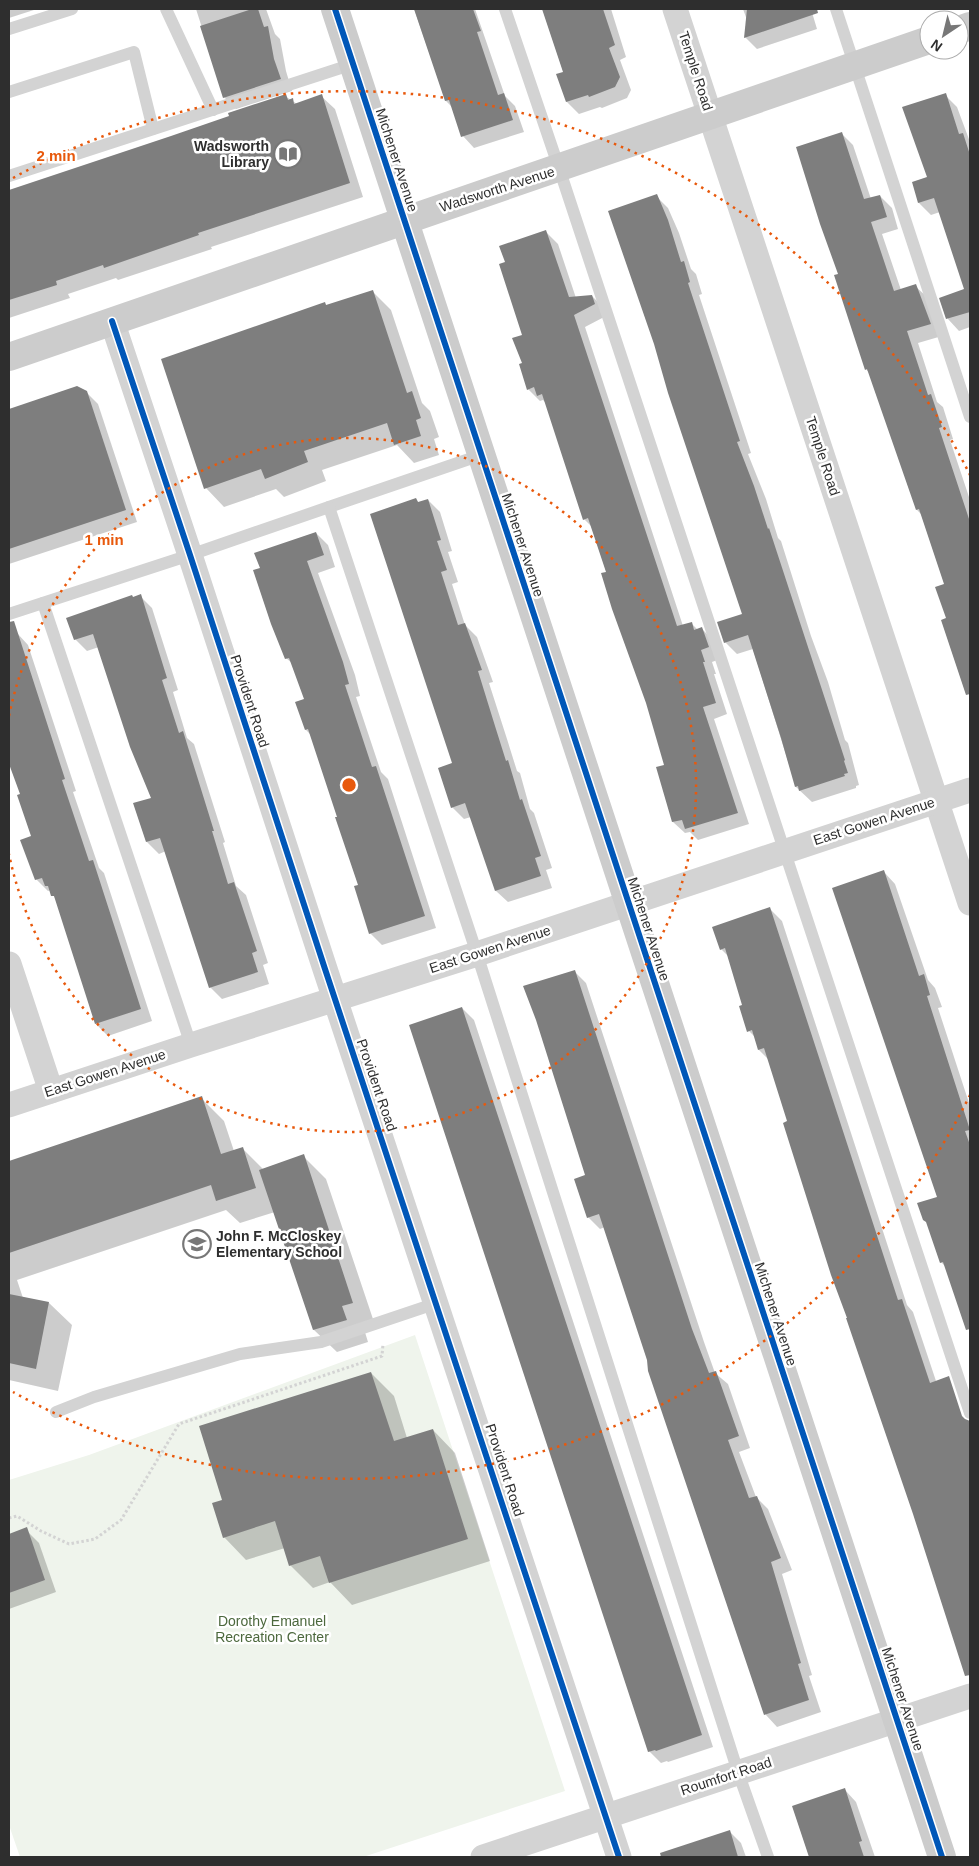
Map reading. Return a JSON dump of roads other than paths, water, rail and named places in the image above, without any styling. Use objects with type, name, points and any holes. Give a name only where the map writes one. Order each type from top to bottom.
[{"type":"street","name":"Michener Avenue","points":[[335,9],[942,1857]]},
{"type":"street","name":"Temple Road","points":[[675,9],[970,903]]},
{"type":"street","name":"Wadsworth Avenue","points":[[9,357],[919,44]]},
{"type":"street","name":"Provident Road","points":[[112,321],[619,1857]]},
{"type":"street","name":"East Gowen Avenue","points":[[9,1105],[334,998],[477,954],[627,902],[970,790]]},
{"type":"street","points":[[9,964],[51,1091]]},
{"type":"street","name":"Roumfort Road","points":[[482,1857],[970,1696]]},
{"type":"lane","points":[[9,29],[72,9]]},
{"type":"lane","points":[[166,9],[213,110]]},
{"type":"lane","points":[[505,9],[560,168],[970,1413]]},
{"type":"lane","points":[[836,9],[970,417]]},
{"type":"lane","points":[[9,92],[134,52],[153,129]]},
{"type":"lane","points":[[9,176],[353,64]]},
{"type":"lane","points":[[9,614],[190,555],[481,455]]},
{"type":"lane","points":[[329,507],[477,954],[738,1772],[768,1857]]},
{"type":"lane","points":[[43,603],[191,1045]]},
{"type":"lane","points":[[56,1412],[94,1397],[240,1354],[321,1342],[437,1303]]},
{"type":"place","name":"Wadsworth Library","points":[[288,154]]},
{"type":"place","name":"John F. McCloskey Elementary School","points":[[197,1244]]},
{"type":"park label","name":"Dorothy Emanuel Recreation Center","points":[[272,1629]]}]
